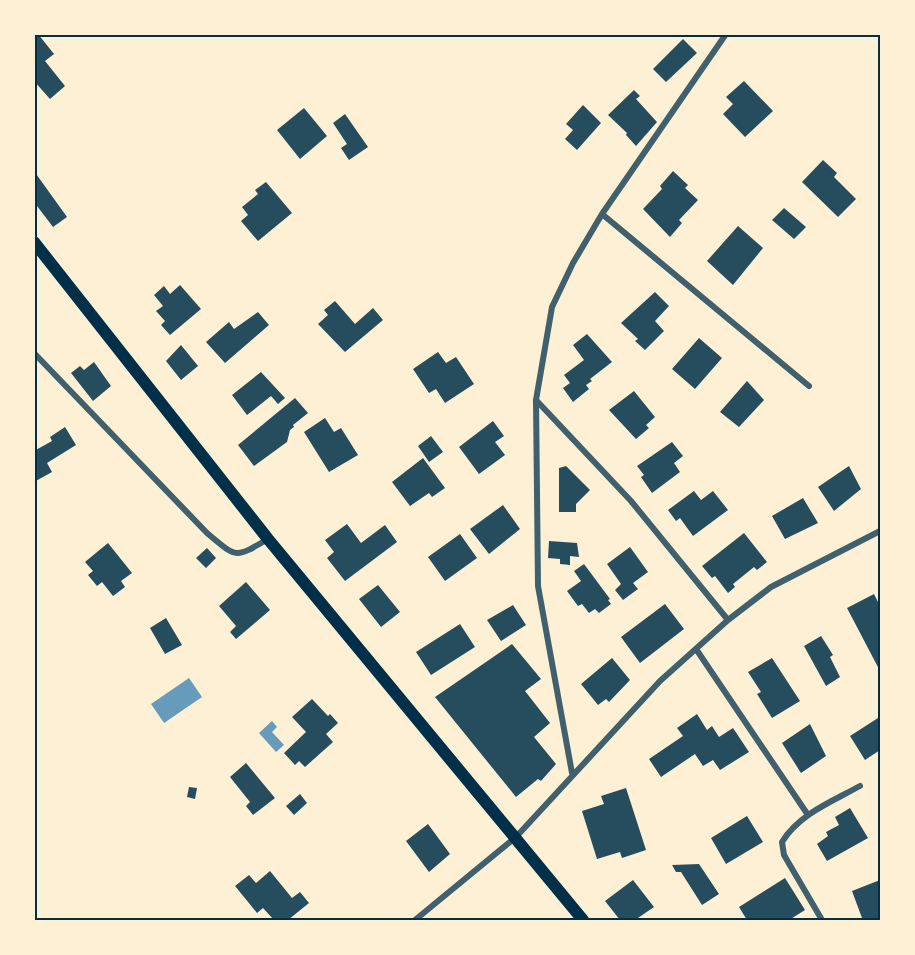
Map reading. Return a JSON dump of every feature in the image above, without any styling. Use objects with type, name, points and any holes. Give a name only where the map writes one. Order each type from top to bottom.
[{"type":"main road","points":[[34,242],[268,539],[583,921]]},
{"type":"street","points":[[572,773],[538,586],[536,400],[552,307],[573,263],[602,214],[726,34]]},
{"type":"street","points":[[602,214],[809,386]]},
{"type":"street","points":[[34,353],[207,533],[225,548],[233,554],[242,554],[268,539]]},
{"type":"street","points":[[536,400],[631,501],[728,621]]},
{"type":"street","points":[[415,921],[516,837],[572,773],[660,681],[728,621],[771,587],[880,531]]},
{"type":"street","points":[[696,649],[808,815]]},
{"type":"street","points":[[822,921],[784,855],[782,842],[789,830],[808,815],[860,786]]},
{"type":"water","points":[[189,678],[202,697],[164,723],[151,704]]},
{"type":"water","points":[[272,721],[277,727],[272,732],[284,745],[276,752],[259,733]]},
{"type":"building","points":[[34,34],[38,34],[54,54],[45,61],[65,86],[50,99],[34,81]]},
{"type":"building","points":[[683,39],[697,53],[666,82],[653,69]]},
{"type":"building","points":[[744,81],[773,111],[745,137],[723,114],[733,104],[726,97]]},
{"type":"building","points":[[634,90],[640,96],[636,99],[657,122],[636,146],[626,135],[627,133],[608,115]]},
{"type":"building","points":[[583,105],[601,123],[577,150],[565,139],[573,130],[566,124]]},
{"type":"building","points":[[304,108],[327,136],[300,159],[277,130]]},
{"type":"building","points":[[345,114],[368,147],[349,160],[341,148],[347,144],[333,123]]},
{"type":"building","points":[[823,160],[837,173],[834,177],[856,199],[838,217],[802,182]]},
{"type":"building","points":[[34,171],[67,217],[53,227],[34,202]]},
{"type":"building","points":[[673,171],[688,185],[685,188],[698,200],[679,220],[682,223],[670,237],[643,209],[662,189],[660,186]]},
{"type":"building","points":[[266,182],[292,213],[258,241],[241,221],[248,215],[242,207],[258,194],[255,190]]},
{"type":"building","points":[[784,208],[806,227],[794,239],[772,220]]},
{"type":"building","points":[[738,226],[763,248],[733,285],[707,261]]},
{"type":"building","points":[[180,285],[201,309],[170,335],[161,325],[165,321],[156,311],[163,306],[154,295],[164,286],[170,294]]},
{"type":"building","points":[[655,292],[669,306],[655,321],[664,331],[645,350],[635,341],[638,339],[621,323]]},
{"type":"building","points":[[335,301],[355,324],[373,308],[383,320],[345,352],[318,324],[328,315],[324,310]]},
{"type":"building","points":[[258,312],[269,325],[225,363],[206,342],[229,322],[234,329]]},
{"type":"building","points":[[587,334],[612,362],[590,379],[592,381],[586,385],[589,389],[573,402],[563,388],[570,383],[564,375],[584,360],[573,345]]},
{"type":"building","points":[[699,338],[722,358],[695,389],[672,369]]},
{"type":"building","points":[[181,345],[198,366],[181,380],[166,361]]},
{"type":"building","points":[[438,352],[446,363],[456,357],[474,384],[445,403],[436,389],[429,393],[413,369]]},
{"type":"building","points":[[94,362],[111,386],[93,401],[71,373],[80,366],[84,370]]},
{"type":"building","points":[[261,372],[285,398],[278,404],[271,396],[247,415],[232,395]]},
{"type":"building","points":[[747,381],[764,400],[739,427],[720,412]]},
{"type":"building","points":[[634,391],[655,417],[646,425],[649,428],[636,439],[609,410]]},
{"type":"building","points":[[295,398],[308,413],[293,425],[287,442],[254,466],[238,445]]},
{"type":"building","points":[[325,418],[334,432],[341,428],[358,455],[329,472],[304,432]]},
{"type":"building","points":[[493,421],[504,436],[495,442],[505,455],[479,474],[459,447]]},
{"type":"building","points":[[65,427],[76,445],[47,463],[52,472],[34,482],[34,451],[52,441],[50,437]]},
{"type":"building","points":[[431,436],[443,452],[429,462],[418,446]]},
{"type":"building","points":[[672,442],[683,456],[674,463],[680,472],[652,493],[641,477],[644,475],[637,466]]},
{"type":"building","points":[[423,458],[445,488],[432,497],[429,493],[410,506],[392,482]]},
{"type":"building","points":[[566,466],[590,490],[576,504],[576,512],[559,512],[559,468]]},
{"type":"building","points":[[849,466],[861,489],[834,511],[818,487]]},
{"type":"building","points":[[694,491],[701,500],[713,491],[728,510],[693,536],[680,518],[676,521],[668,510]]},
{"type":"building","points":[[803,498],[818,523],[785,539],[772,516]]},
{"type":"building","points":[[503,505],[520,529],[489,554],[470,529]]},
{"type":"building","points":[[347,524],[361,543],[385,525],[397,542],[345,581],[327,558],[334,552],[325,540]]},
{"type":"building","points":[[744,533],[767,562],[757,570],[754,567],[733,584],[735,587],[728,593],[715,576],[712,578],[702,566]]},
{"type":"building","points":[[460,534],[477,558],[445,581],[428,557]]},
{"type":"building","points":[[549,541],[577,543],[579,557],[570,556],[570,565],[560,564],[560,559],[548,558]]},
{"type":"building","points":[[108,543],[132,573],[121,581],[125,587],[113,596],[102,582],[97,586],[88,575],[93,571],[85,562]]},
{"type":"building","points":[[630,547],[648,572],[633,583],[638,589],[623,600],[615,590],[621,584],[607,564]]},
{"type":"building","points":[[207,548],[216,558],[206,568],[196,558]]},
{"type":"building","points":[[584,564],[610,599],[608,600],[611,604],[599,613],[595,609],[589,613],[582,604],[578,606],[567,591],[581,581],[574,571]]},
{"type":"building","points":[[246,582],[270,610],[236,639],[230,632],[236,626],[219,606]]},
{"type":"building","points":[[378,585],[400,612],[381,627],[359,599]]},
{"type":"building","points":[[874,594],[880,606],[880,671],[847,608]]},
{"type":"building","points":[[665,604],[684,629],[640,663],[621,637]]},
{"type":"building","points":[[513,605],[526,625],[501,641],[487,620]]},
{"type":"building","points":[[166,618],[182,645],[165,654],[150,628]]},
{"type":"building","points":[[460,624],[475,647],[431,675],[416,652]]},
{"type":"building","points":[[821,636],[833,655],[830,657],[840,677],[826,686],[804,646]]},
{"type":"building","points":[[512,644],[541,679],[525,691],[550,723],[534,737],[556,764],[541,781],[538,779],[516,797],[435,697]]},
{"type":"building","points":[[612,658],[630,680],[609,702],[606,699],[598,705],[581,684]]},
{"type":"building","points":[[772,658],[800,701],[772,718],[757,694],[761,692],[748,672]]},
{"type":"building","points":[[312,699],[338,723],[326,734],[333,742],[305,767],[299,761],[295,765],[284,753],[306,732],[292,717]]},
{"type":"building","points":[[697,714],[707,730],[712,726],[719,737],[733,728],[749,752],[720,770],[713,760],[703,766],[695,754],[661,777],[649,759],[683,736],[677,728]]},
{"type":"building","points":[[878,718],[880,750],[865,760],[850,736]]},
{"type":"building","points":[[810,724],[826,756],[801,773],[782,743]]},
{"type":"building","points":[[246,763],[275,798],[253,815],[246,806],[250,802],[230,777]]},
{"type":"building","points":[[189,787],[197,788],[195,799],[187,797]]},
{"type":"building","points":[[626,788],[646,850],[622,858],[620,852],[597,859],[582,811],[604,804],[601,796]]},
{"type":"building","points":[[300,794],[307,803],[294,815],[286,806]]},
{"type":"building","points":[[850,808],[868,838],[827,861],[817,844],[828,836],[826,832],[839,825],[835,817]]},
{"type":"building","points":[[747,816],[763,842],[726,864],[711,838]]},
{"type":"building","points":[[428,824],[450,854],[429,872],[406,841]]},
{"type":"building","points":[[699,864],[719,894],[702,905],[681,872],[676,872],[672,865]]},
{"type":"building","points":[[270,871],[292,898],[300,892],[309,903],[288,920],[274,920],[263,908],[257,913],[235,886],[249,875],[256,883]]},
{"type":"building","points":[[785,878],[805,910],[789,920],[747,920],[739,907]]},
{"type":"building","points":[[633,880],[654,907],[635,920],[620,920],[605,901]]},
{"type":"building","points":[[880,880],[880,920],[856,920],[862,918],[852,891]]}]
